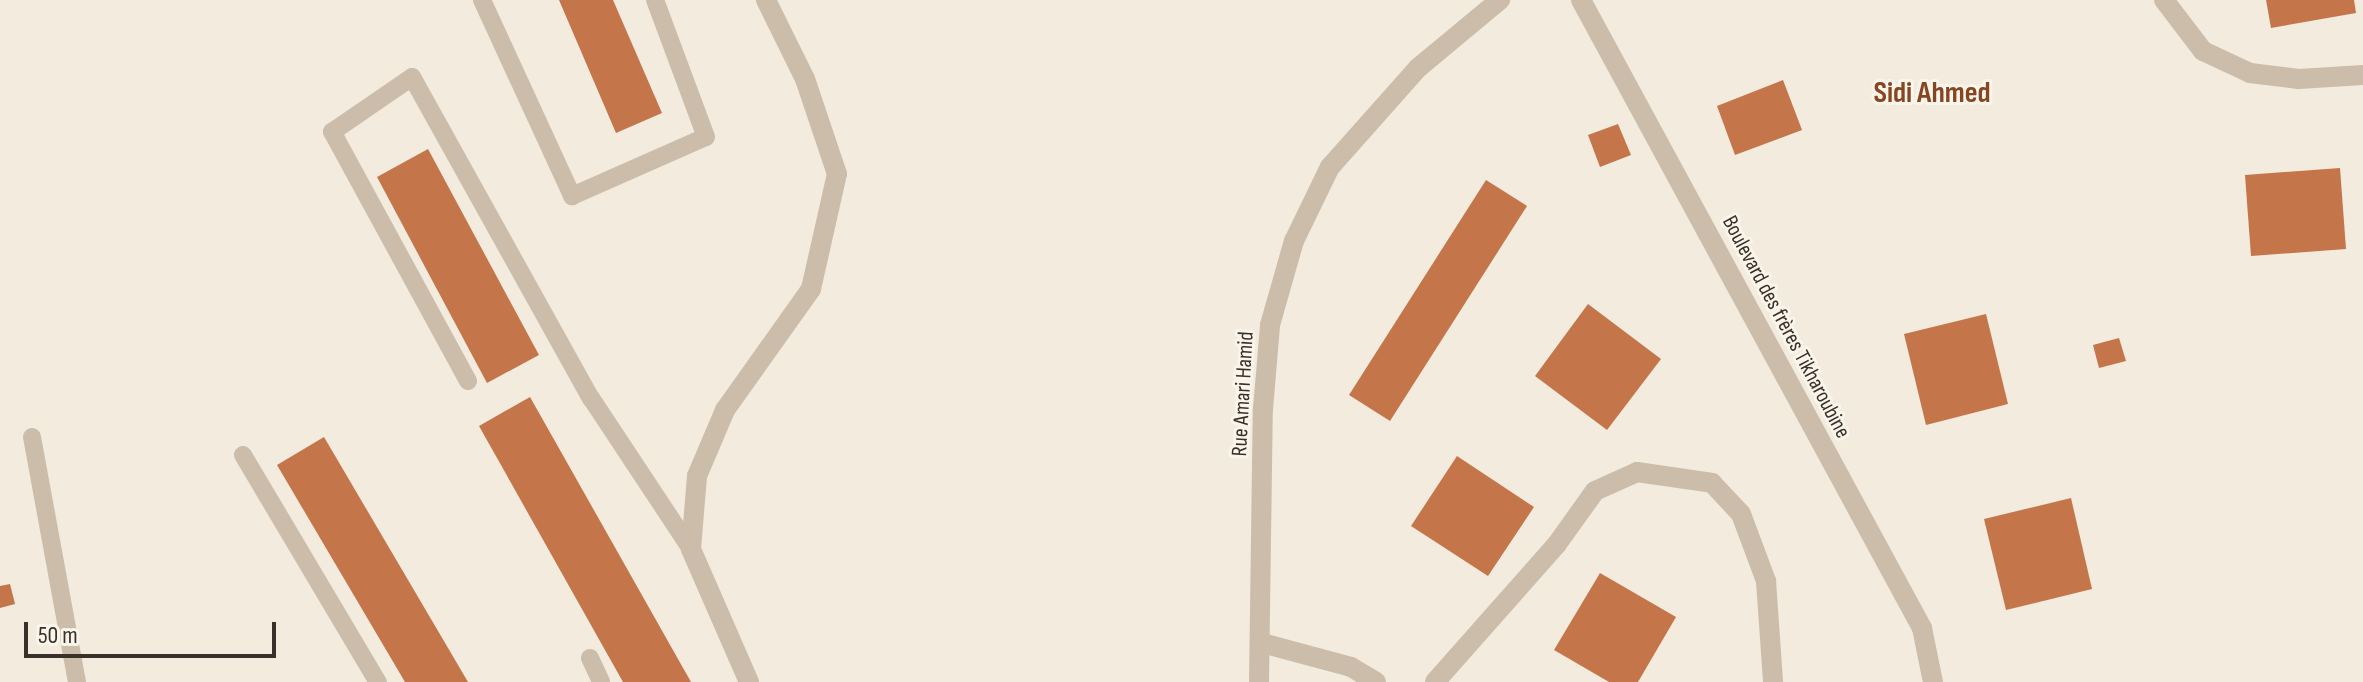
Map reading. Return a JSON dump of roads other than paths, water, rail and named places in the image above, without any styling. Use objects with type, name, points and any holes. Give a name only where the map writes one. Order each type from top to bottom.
[{"type":"street","points":[[749,682],[691,549],[697,476],[725,410],[811,289],[837,174],[805,79],[766,0]]},
{"type":"street","name":"Rue Amari Hamid","points":[[1259,682],[1267,353],[1270,325],[1294,241],[1330,167],[1418,68],[1500,0]]},
{"type":"street","name":"Boulevard des frères Tikharoubine","points":[[1581,0],[1922,628],[1933,682]]},
{"type":"street","points":[[2164,0],[2203,51],[2250,73],[2299,79],[2363,75]]},
{"type":"street","points":[[1435,682],[1557,544],[1595,491],[1637,472],[1712,483],[1741,514],[1766,581],[1773,682]]},
{"type":"street","points":[[1262,643],[1351,667],[1376,682]]},
{"type":"lane","points":[[482,0],[572,196],[706,137],[655,0]]},
{"type":"lane","points":[[468,381],[332,132],[412,77],[591,398],[691,549]]},
{"type":"lane","points":[[32,437],[77,682]]},
{"type":"lane","points":[[243,455],[378,682]]},
{"type":"lane","points":[[590,658],[601,682]]},
{"type":"district","name":"Sidi Ahmed","points":[[1932,93]]}]
